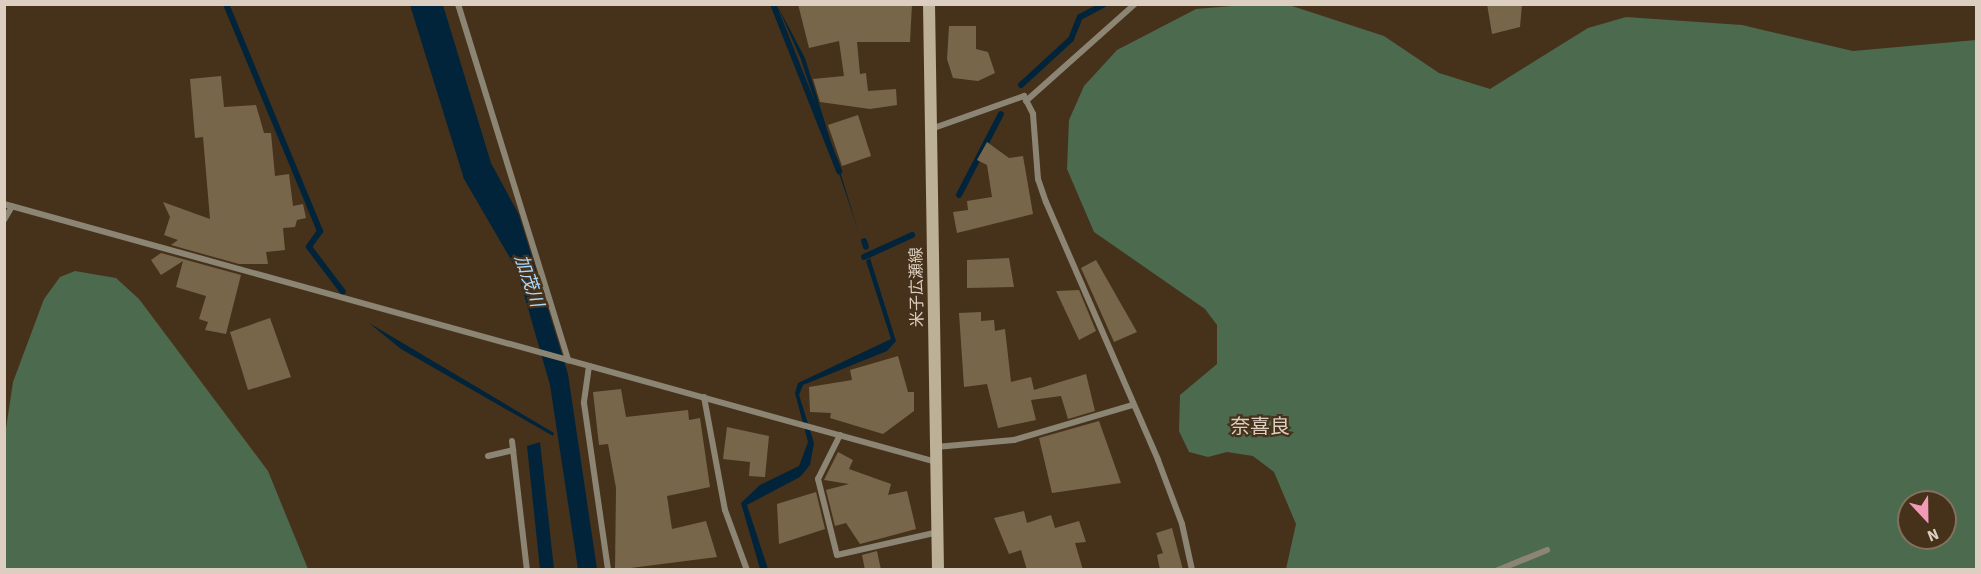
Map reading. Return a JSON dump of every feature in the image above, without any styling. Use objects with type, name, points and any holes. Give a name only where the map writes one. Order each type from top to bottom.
[{"type":"main road","name":"米子広瀬線","points":[[929,4],[938,570]]},
{"type":"street","points":[[458,4],[568,360]]},
{"type":"street","points":[[1026,101],[1135,4]]},
{"type":"street","points":[[931,129],[1024,96],[1033,114],[1038,178],[1046,202],[1182,524],[1192,570]]},
{"type":"street","points":[[4,220],[8,205],[936,462]]},
{"type":"street","points":[[589,366],[584,403],[608,570]]},
{"type":"street","points":[[704,397],[724,510],[747,570]]},
{"type":"street","points":[[936,447],[1014,440],[1133,405]]},
{"type":"street","points":[[840,435],[818,479],[837,555],[938,532]]},
{"type":"street","points":[[512,441],[527,570]]},
{"type":"street","points":[[488,456],[513,450]]},
{"type":"street","points":[[1498,570],[1547,550]]},
{"type":"green space","points":[[1244,5],[1289,5],[1384,36],[1439,73],[1490,89],[1588,28],[1626,17],[1742,25],[1853,51],[1976,40],[1976,569],[1286,569],[1296,524],[1274,472],[1253,456],[1227,452],[1208,457],[1189,452],[1179,431],[1180,395],[1217,364],[1217,325],[1205,309],[1094,232],[1067,169],[1069,120],[1084,86],[1117,50],[1196,9]]},
{"type":"green space","points":[[75,271],[116,278],[139,299],[268,471],[308,569],[5,569],[4,442],[13,382],[44,299],[60,277]]},
{"type":"water","name":"加茂川","points":[[410,5],[443,5],[491,163],[519,215],[568,374],[597,569],[578,569],[550,385],[517,270],[464,179]]},
{"type":"water","points":[[777,5],[805,58],[858,230],[800,57]]},
{"type":"water","points":[[870,258],[896,341],[887,351],[803,385],[799,395],[814,443],[810,465],[800,477],[747,505],[768,569],[760,569],[741,503],[760,485],[799,466],[808,442],[795,393],[798,383],[891,339],[866,261]]},
{"type":"water","points":[[369,323],[554,433],[553,436],[401,349]]},
{"type":"water","points":[[540,442],[554,569],[540,569],[527,446]]},
{"type":"building","points":[[798,4],[912,4],[910,42],[857,42],[860,74],[866,73],[868,91],[896,89],[897,105],[870,109],[820,102],[813,79],[844,76],[839,41],[809,48]]},
{"type":"building","points":[[1487,4],[1522,4],[1520,27],[1492,34]]},
{"type":"building","points":[[949,26],[976,26],[976,49],[988,52],[995,73],[978,81],[953,78],[947,59]]},
{"type":"building","points":[[221,76],[224,107],[256,105],[264,133],[271,133],[275,176],[289,174],[293,206],[303,204],[306,218],[297,220],[295,227],[283,228],[285,250],[266,252],[268,264],[239,264],[171,245],[178,240],[164,235],[170,217],[163,202],[210,219],[203,137],[195,138],[190,79]]},
{"type":"building","points":[[858,115],[871,156],[842,166],[828,125]]},
{"type":"building","points":[[987,142],[1009,158],[1023,156],[1033,214],[957,233],[953,212],[968,210],[967,201],[992,197],[987,165],[977,160]]},
{"type":"building","points":[[161,253],[241,275],[226,334],[205,330],[208,322],[199,319],[206,296],[176,287],[183,261],[161,275],[151,260]]},
{"type":"building","points":[[1009,258],[1014,287],[967,288],[967,260]]},
{"type":"building","points":[[1096,260],[1137,332],[1114,342],[1081,268]]},
{"type":"building","points":[[1079,290],[1096,331],[1079,340],[1056,291]]},
{"type":"building","points":[[981,312],[981,321],[994,320],[995,331],[1005,329],[1011,382],[1031,377],[1034,390],[1086,374],[1095,411],[1068,419],[1061,396],[1031,400],[1036,420],[998,428],[987,384],[964,387],[959,313]]},
{"type":"building","points":[[270,318],[291,377],[248,390],[230,332]]},
{"type":"building","points":[[898,356],[908,392],[914,392],[914,411],[883,434],[830,418],[831,413],[810,412],[809,387],[852,380],[850,370]]},
{"type":"building","points":[[621,389],[626,417],[688,410],[689,420],[700,418],[710,487],[667,496],[672,529],[706,521],[717,557],[615,570],[616,488],[608,444],[599,445],[593,392]]},
{"type":"building","points":[[1099,421],[1121,483],[1052,493],[1039,438]]},
{"type":"building","points":[[727,427],[769,436],[765,477],[749,476],[750,462],[723,459]]},
{"type":"building","points":[[838,452],[853,460],[849,469],[891,484],[888,495],[907,491],[916,529],[860,544],[846,523],[835,526],[826,490],[849,484],[824,480]]},
{"type":"building","points":[[816,492],[825,529],[779,544],[777,504]]},
{"type":"building","points":[[1024,511],[1027,523],[1051,515],[1055,528],[1079,521],[1086,542],[1075,543],[1083,570],[1027,570],[1021,550],[1009,554],[994,518]]},
{"type":"building","points":[[1172,528],[1183,570],[1160,570],[1157,555],[1163,553],[1156,533]]},
{"type":"building","points":[[877,551],[881,570],[865,570],[862,555]]},
{"type":"waterway","points":[[226,4],[320,231],[309,247],[343,292]]},
{"type":"waterway","points":[[773,4],[839,171]]},
{"type":"waterway","points":[[1021,85],[1071,39],[1080,17],[1104,4]]},
{"type":"waterway","points":[[959,195],[1001,114]]},
{"type":"waterway","points":[[864,257],[912,235]]},
{"type":"waterway","points":[[864,241],[866,247]]},
{"type":"district","name":"奈喜良","points":[[1260,427]]}]
